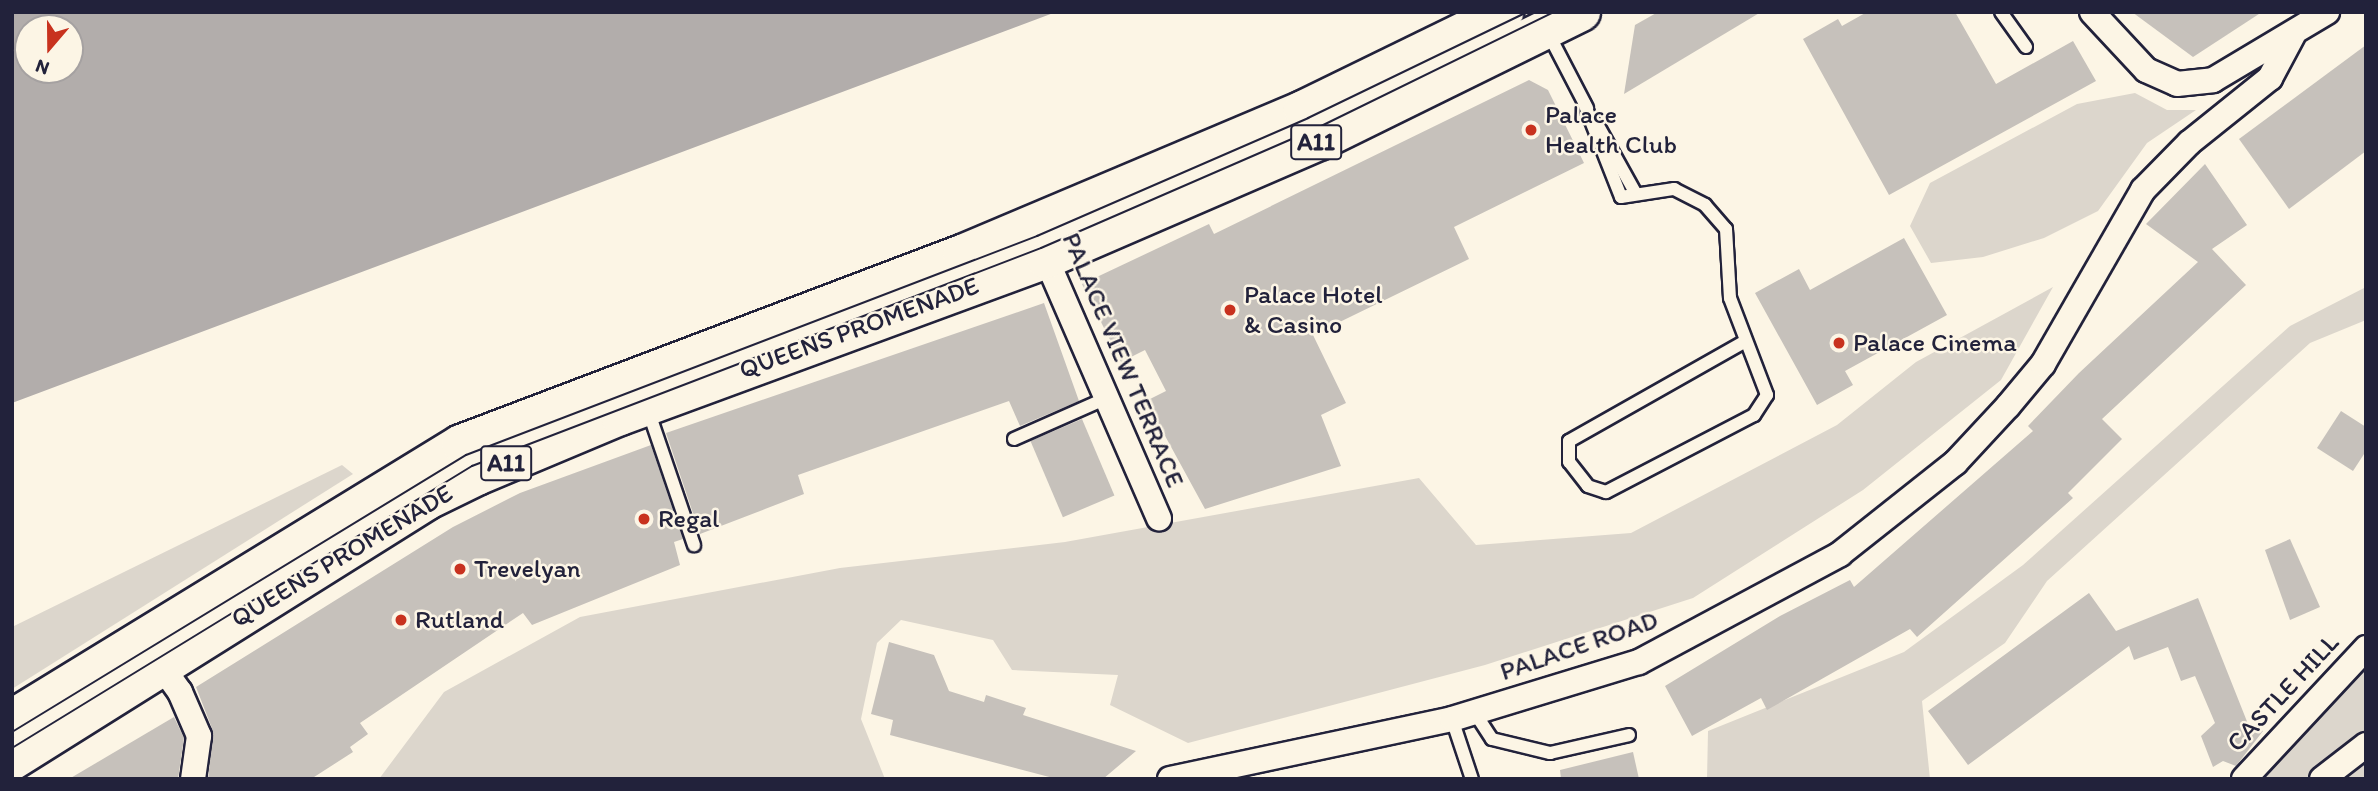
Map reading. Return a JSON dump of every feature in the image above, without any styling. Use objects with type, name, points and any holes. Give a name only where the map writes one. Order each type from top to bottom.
[{"type":"main road","name":"A11","points":[[1039,242],[1504,12]]},
{"type":"main road","name":"A11","points":[[1039,242],[1319,141],[1542,21],[1581,12]]},
{"type":"main road","name":"QUEENS PROMENADE","points":[[12,719],[153,653],[426,501],[1039,242]]},
{"type":"main road","name":"QUEENS PROMENADE","points":[[12,761],[153,653],[461,444],[1039,242]]},
{"type":"street","points":[[2092,12],[2146,70],[2177,84],[2213,80],[2293,35],[2327,12]]},
{"type":"street","name":"PALACE ROAD","points":[[1170,779],[1464,716],[1639,662],[1840,554],[1955,463],[2043,364],[2143,190],[2189,143],[2270,78],[2293,35]]},
{"type":"street","name":"PALACE VIEW TERRACE","points":[[1039,242],[1159,519]]},
{"type":"street","name":"CASTLE HILL","points":[[2244,779],[2366,648]]},
{"type":"street","points":[[153,653],[199,736],[193,779]]},
{"type":"street","points":[[2322,779],[2366,745]]},
{"type":"lane","points":[[2001,12],[2026,47]]},
{"type":"lane","points":[[1542,21],[1584,103],[1636,194],[1674,189],[1705,205],[1726,229],[1730,298],[1744,342],[1766,386],[1759,410],[1606,492],[1588,486],[1569,462],[1569,441],[1744,342]]},
{"type":"lane","points":[[1014,439],[1107,398]]},
{"type":"lane","points":[[647,406],[694,545]]},
{"type":"lane","points":[[1464,716],[1492,739],[1550,753],[1629,734]]},
{"type":"lane","points":[[1464,716],[1472,779]]},
{"type":"shaded area","points":[[12,12],[1056,12],[12,403]]},
{"type":"shaded area","points":[[2135,93],[2167,110],[2196,110],[2147,143],[2098,211],[2044,238],[1983,257],[1931,263],[1910,226],[1930,183],[2077,104]]},
{"type":"shaded area","points":[[2053,287],[2001,380],[1863,490],[1693,598],[1485,665],[1188,743],[1110,705],[1118,675],[1012,670],[993,640],[901,620],[877,643],[861,719],[885,779],[379,779],[444,692],[580,617],[840,568],[1065,542],[1419,478],[1476,545],[1631,533],[1837,425],[1916,362]]},
{"type":"shaded area","points":[[2366,287],[2366,320],[2310,343],[2047,581],[2005,643],[1922,701],[1930,779],[1707,779],[1708,731],[1904,652],[2023,565],[2290,326]]},
{"type":"shaded area","points":[[342,465],[353,474],[12,689],[12,627]]},
{"type":"shaded area","points":[[2366,649],[2366,779],[2265,779]]},
{"type":"building","points":[[1658,12],[1761,12],[1624,94],[1635,25]]},
{"type":"building","points":[[1867,12],[1955,12],[1996,84],[2073,41],[2096,81],[1889,195],[1803,39],[1838,19],[1842,26]]},
{"type":"building","points":[[2132,12],[2262,12],[2193,57]]},
{"type":"building","points":[[2366,45],[2366,151],[2289,209],[2239,139]]},
{"type":"building","name":"Palace Hotel & Casino","points":[[1529,80],[1548,90],[1584,163],[1454,227],[1469,259],[1313,335],[1346,403],[1321,415],[1341,466],[1205,509],[1146,401],[1166,391],[1145,350],[1121,362],[1082,284],[1209,224],[1214,234]]},
{"type":"building","points":[[2205,164],[2247,225],[2212,249],[2246,285],[2102,419],[2122,439],[2068,493],[2073,498],[1917,637],[1910,629],[1767,710],[1761,698],[1692,736],[1665,686],[1780,616],[1850,580],[1854,587],[2033,431],[2028,426],[2079,373],[2198,262],[2146,224]]},
{"type":"building","name":"Palace Cinema","points":[[1904,238],[1947,315],[1845,371],[1853,385],[1817,405],[1755,293],[1799,269],[1810,290]]},
{"type":"building","points":[[1044,303],[1079,401],[1020,426],[1009,401],[798,475],[804,494],[700,534],[666,433]]},
{"type":"building","points":[[2341,411],[2366,427],[2366,451],[2353,471],[2317,448]]},
{"type":"building","points":[[1082,419],[1114,495],[1063,517],[1030,441]]},
{"type":"building","points":[[651,445],[683,539],[674,542],[680,565],[532,625],[523,613],[360,723],[368,734],[350,747],[353,752],[311,779],[208,779],[213,731],[196,687],[453,527],[520,493]]},
{"type":"building","points":[[2290,539],[2320,607],[2290,620],[2265,550]]},
{"type":"building","points":[[2089,593],[2116,631],[2198,598],[2248,724],[2263,731],[2236,766],[2223,761],[2213,767],[2201,736],[2215,723],[2195,676],[2181,681],[2168,647],[2134,660],[2129,646],[1968,765],[1928,711]]},
{"type":"building","points":[[889,642],[934,655],[949,691],[984,702],[986,695],[1026,708],[1023,715],[1136,751],[1103,779],[1057,779],[890,735],[893,720],[871,714]]},
{"type":"building","points":[[174,717],[184,738],[178,779],[69,779]]},
{"type":"building","points":[[1633,752],[1639,779],[1561,779],[1560,770]]},
{"type":"tram line","points":[[12,732],[466,455],[1037,236],[1308,118],[1527,12]]},
{"type":"tram line","points":[[12,748],[472,466],[1041,248],[1313,130],[1554,12]]},
{"type":"place","name":"Palace Health Club","points":[[1531,130]]},
{"type":"place","name":"Palace Hotel & Casino","points":[[1230,310]]},
{"type":"place","name":"Palace Cinema","points":[[1839,343]]},
{"type":"place","name":"Regal","points":[[644,519]]},
{"type":"place","name":"Trevelyan","points":[[460,569]]},
{"type":"place","name":"Rutland","points":[[401,620]]}]
